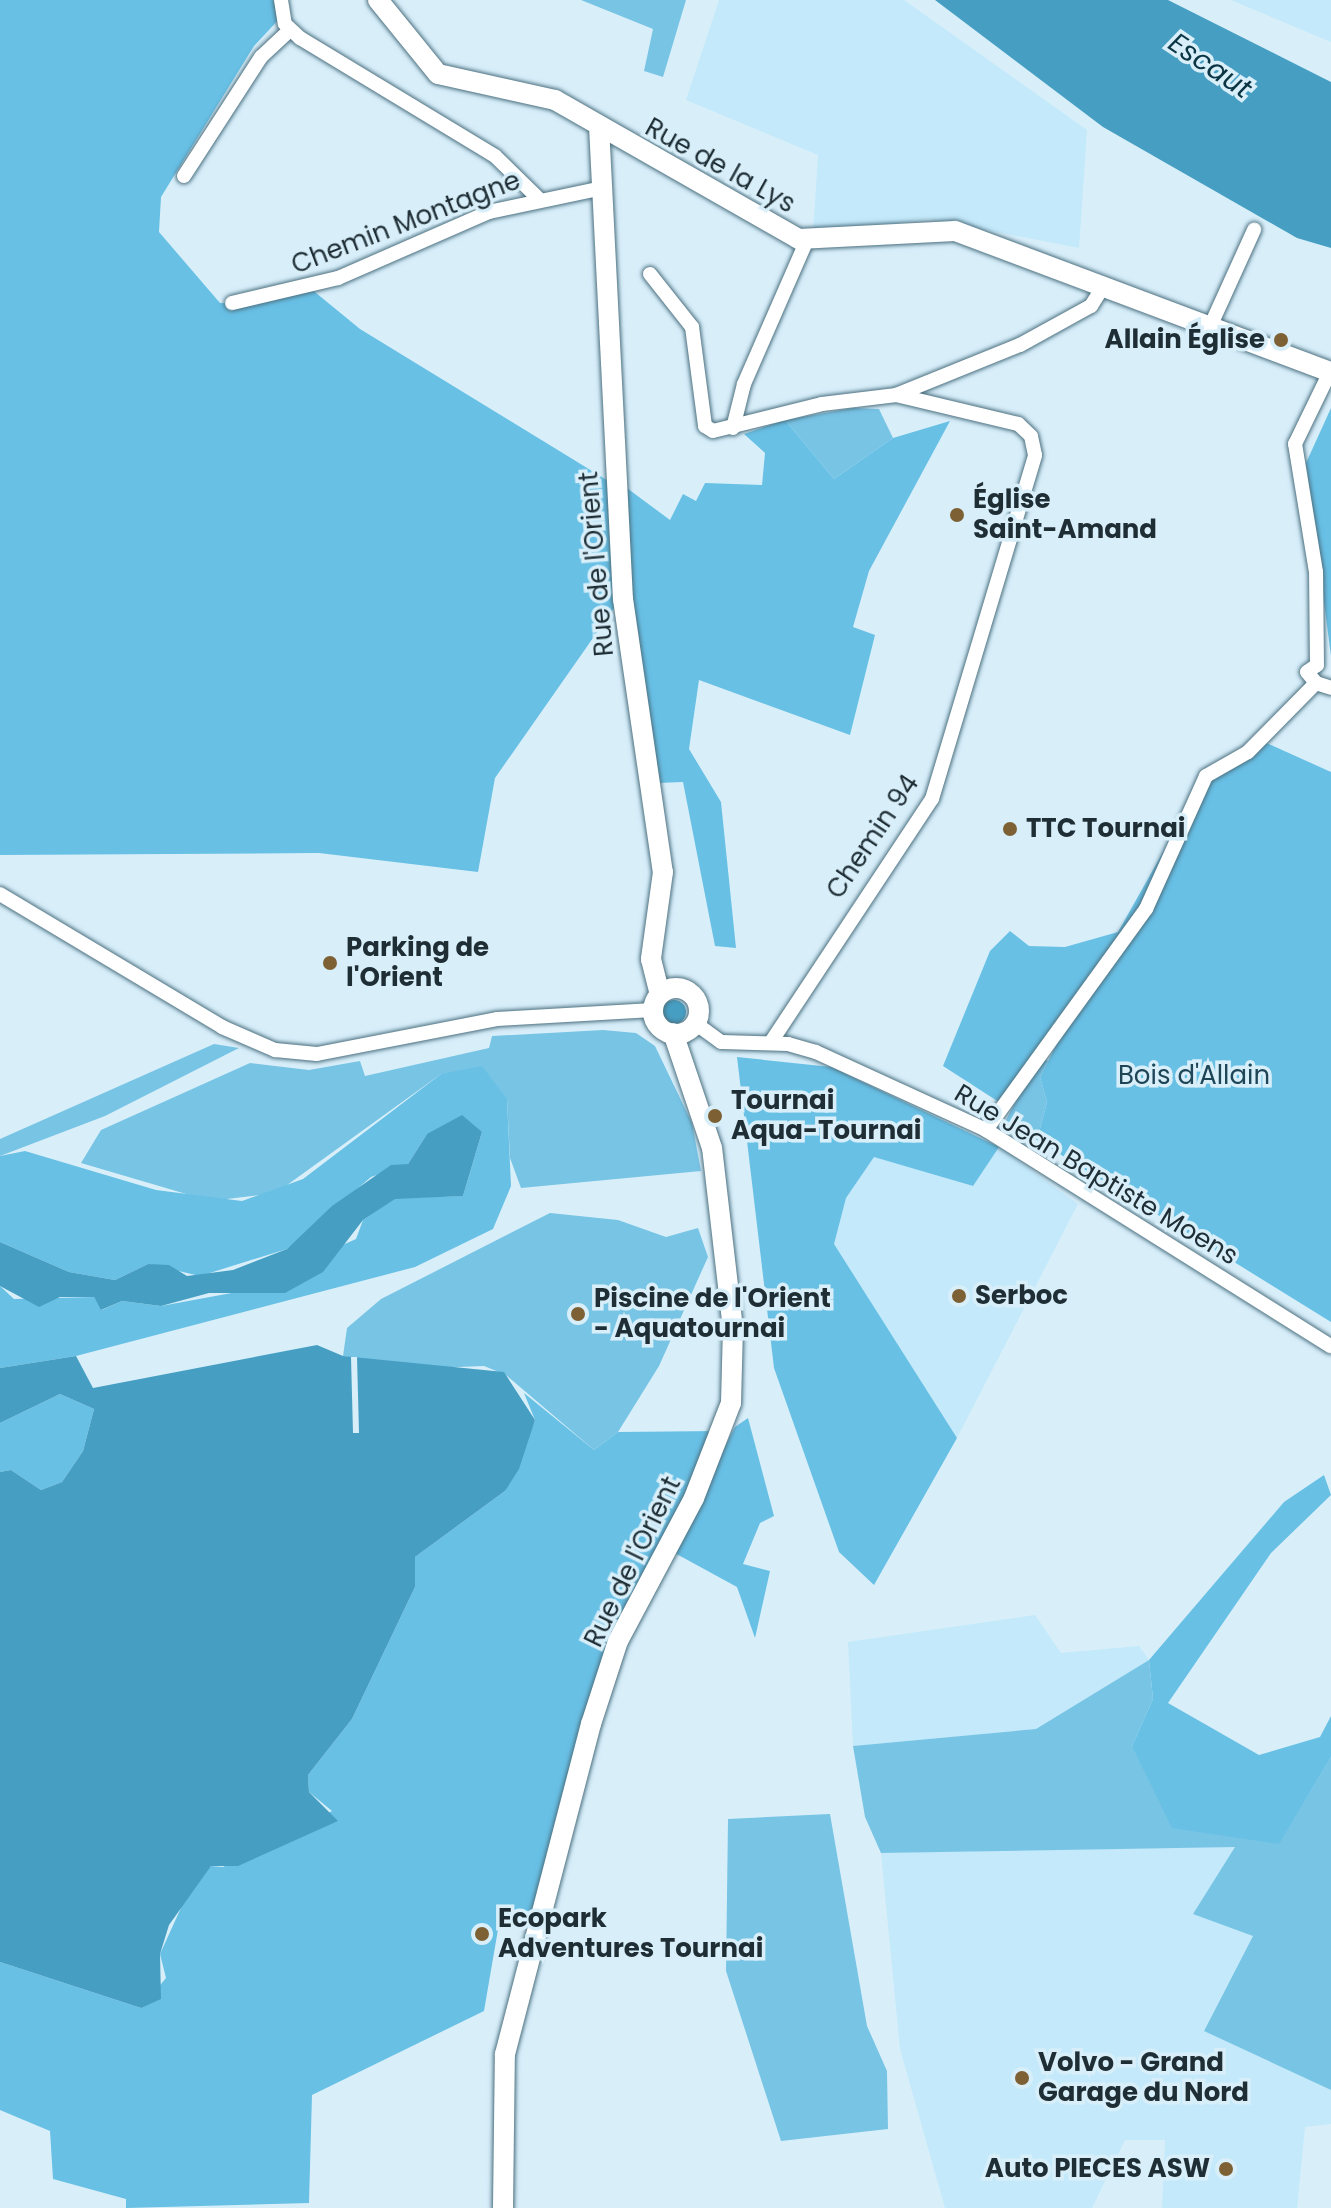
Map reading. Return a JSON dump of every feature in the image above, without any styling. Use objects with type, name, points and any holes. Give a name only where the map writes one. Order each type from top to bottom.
[{"type":"street","points":[[281,0],[290,30],[495,156],[538,198]]},
{"type":"street","name":"Rue de la Lys","points":[[378,0],[438,74],[555,100],[773,228],[807,240],[935,227],[1104,285],[1330,372]]},
{"type":"street","points":[[184,176],[261,57],[290,30]]},
{"type":"street","name":"Rue de l'Orient","points":[[599,126],[598,189],[626,627],[663,872],[651,959],[656,1002]]},
{"type":"street","name":"Chemin Montagne","points":[[232,303],[310,288],[438,231],[538,198],[598,189]]},
{"type":"street","points":[[1210,327],[1254,230]]},
{"type":"street","points":[[733,428],[744,384],[807,240]]},
{"type":"street","points":[[650,274],[692,327],[705,426],[733,428],[822,404],[896,395],[1020,345],[1091,306],[1104,285]]},
{"type":"street","points":[[1330,372],[1295,444],[1316,572],[1317,665],[1307,672],[1316,683],[1331,688]]},
{"type":"street","name":"Chemin 94","points":[[771,1042],[932,799],[1035,455],[1031,436],[1018,424],[896,395]]},
{"type":"street","points":[[986,1130],[1146,909],[1206,776],[1248,752],[1316,683]]},
{"type":"street","points":[[0,894],[222,1027],[275,1050],[317,1054],[497,1019],[656,1002],[677,988],[693,995],[695,1023],[673,1033],[661,1028],[656,1002]]},
{"type":"street","name":"Rue Jean Baptiste Moens","points":[[695,1023],[721,1042],[771,1042],[816,1052],[986,1130],[1331,1346]]},
{"type":"street","name":"Rue de l'Orient","points":[[503,2208],[505,2054],[591,1724],[618,1641],[694,1498],[731,1403],[733,1329],[712,1148],[673,1033]]},
{"type":"shaded area","points":[[581,0],[686,0],[663,77],[644,71],[653,29]]},
{"type":"shaded area","points":[[719,0],[904,0],[1087,130],[1079,248],[929,219],[813,233],[818,155],[686,100]]},
{"type":"shaded area","points":[[1231,0],[1331,0],[1331,42]]},
{"type":"shaded area","points":[[853,408],[879,409],[893,438],[834,479],[785,420]]},
{"type":"shaded area","points":[[603,1030],[636,1033],[655,1046],[692,1123],[701,1171],[521,1188],[510,1158],[507,1099],[441,1074],[276,1193],[210,1201],[81,1163],[101,1130],[250,1063],[309,1070],[360,1061],[365,1076],[489,1048],[492,1036]]},
{"type":"shaded area","points":[[214,1044],[239,1048],[105,1116],[0,1156],[0,1139]]},
{"type":"shaded area","points":[[1040,1056],[1048,1061],[1040,1077],[1047,1102],[1037,1140],[1005,1122]]},
{"type":"shaded area","points":[[999,1147],[1078,1204],[957,1438],[833,1244],[846,1198],[874,1156],[972,1186]]},
{"type":"shaded area","points":[[550,1213],[618,1220],[666,1237],[698,1228],[708,1257],[659,1366],[618,1432],[594,1450],[506,1375],[484,1366],[433,1368],[343,1356],[347,1328],[381,1299]]},
{"type":"shaded area","points":[[1035,1615],[1061,1653],[1139,1646],[1149,1660],[1036,1729],[853,1746],[848,1642]]},
{"type":"shaded area","points":[[1149,1660],[1153,1699],[1132,1746],[1279,1843],[1331,1757],[1331,2090],[1204,2031],[1253,1936],[1193,1914],[1235,1847],[881,1853],[865,1817],[853,1746],[1036,1729]]},
{"type":"shaded area","points":[[830,1814],[867,2026],[887,2071],[888,2129],[781,2141],[726,1971],[728,1819]]},
{"type":"shaded area","points":[[1235,1846],[1253,1936],[1204,2030],[1331,2090],[1331,2124],[1305,2127],[1297,2208],[1162,2208],[1165,2140],[1125,2140],[1092,2208],[945,2208],[900,2049],[881,1853]]},
{"type":"green space","points":[[0,0],[273,0],[282,16],[254,46],[161,197],[159,232],[220,303],[251,304],[310,288],[360,329],[610,482],[614,608],[495,778],[478,872],[319,853],[0,855]]},
{"type":"green space","points":[[1331,408],[1331,656],[1306,463]]},
{"type":"green space","points":[[785,420],[834,479],[893,438],[950,421],[869,571],[853,627],[875,635],[850,735],[699,680],[689,749],[721,802],[736,948],[715,946],[683,782],[658,783],[616,480],[670,520],[683,494],[696,501],[705,483],[762,485],[765,453],[744,434]]},
{"type":"green space","name":"Bois d'Allain","points":[[1262,741],[1331,772],[1331,1322],[1037,1140],[1047,1102],[1040,1077],[1064,1030],[1002,1104],[943,1066],[990,951],[1010,931],[1029,946],[1065,947],[1118,932],[1206,776]]},
{"type":"green space","points":[[737,1057],[831,1067],[999,1147],[973,1186],[874,1157],[846,1198],[834,1244],[957,1438],[874,1585],[839,1552],[774,1368]]},
{"type":"green space","points":[[482,1066],[507,1099],[511,1186],[493,1229],[415,1267],[76,1356],[0,1368],[0,1286],[14,1299],[94,1297],[102,1310],[122,1301],[161,1306],[237,1292],[356,1239],[363,1220],[395,1198],[463,1196],[482,1132],[427,1134],[408,1164],[371,1177],[287,1249],[200,1276],[148,1264],[115,1280],[69,1272],[0,1242],[0,1156],[25,1151],[156,1190],[242,1201],[303,1179],[441,1074]]},
{"type":"green space","points":[[524,1393],[594,1450],[618,1432],[720,1431],[602,1659],[533,1911],[501,1912],[484,2011],[312,2095],[309,2203],[126,2208],[126,2199],[53,2179],[50,2131],[0,2110],[0,1962],[141,2008],[166,1978],[160,1954],[190,1888],[211,1866],[223,1867],[332,1811],[309,1792],[308,1775],[352,1719],[415,1587],[415,1557],[505,1491],[535,1420]]},
{"type":"green space","points":[[60,1394],[94,1409],[83,1451],[62,1482],[41,1490],[11,1470],[0,1472],[0,1423]]},
{"type":"green space","points":[[748,1418],[774,1516],[760,1523],[743,1564],[770,1571],[755,1638],[737,1587],[671,1551],[735,1427]]},
{"type":"green space","points":[[1324,1475],[1331,1495],[1271,1553],[1168,1703],[1259,1755],[1320,1737],[1331,1716],[1331,1757],[1279,1844],[1172,1828],[1132,1746],[1153,1699],[1149,1660],[1284,1502]]},
{"type":"water","name":"Escaut","points":[[935,0],[1168,0],[1331,82],[1331,248],[1297,238],[1103,127]]},
{"type":"water","points":[[674,1000],[683,1003],[686,1012],[683,1021],[674,1024],[665,1021],[662,1012],[665,1003]]},
{"type":"water","points":[[462,1115],[482,1132],[463,1196],[395,1199],[363,1220],[323,1272],[285,1293],[209,1293],[161,1306],[122,1301],[101,1310],[94,1297],[60,1297],[39,1307],[0,1286],[0,1242],[69,1272],[115,1280],[148,1264],[169,1265],[187,1276],[233,1270],[287,1249],[332,1206],[391,1165],[408,1164],[427,1134]]},
{"type":"water","points":[[317,1345],[343,1356],[504,1372],[535,1420],[519,1469],[505,1491],[415,1557],[415,1587],[352,1719],[308,1775],[309,1792],[338,1821],[238,1866],[211,1866],[169,1925],[160,1954],[161,1999],[141,2008],[0,1962],[0,1472],[11,1470],[41,1490],[62,1482],[83,1451],[94,1409],[60,1394],[0,1423],[0,1368],[76,1356],[93,1388]]},
{"type":"pier","points":[[351,1357],[357,1357],[359,1433],[353,1433]]},
{"type":"place","name":"Allain Église","points":[[1281,340]]},
{"type":"place","name":"Église Saint-Amand","points":[[957,515]]},
{"type":"place","name":"TTC Tournai","points":[[1010,829]]},
{"type":"place","name":"Parking de l'Orient","points":[[330,963]]},
{"type":"place","name":"Tournai Aqua-Tournai","points":[[715,1116]]},
{"type":"place","name":"Serboc","points":[[959,1296]]},
{"type":"place","name":"Piscine de l'Orient - Aquatournai","points":[[578,1314]]},
{"type":"place","name":"Ecopark Adventures Tournai","points":[[482,1934]]},
{"type":"place","name":"Volvo - Grand Garage du Nord","points":[[1022,2078]]},
{"type":"place","name":"Auto PIECES ASW","points":[[1226,2169]]}]
